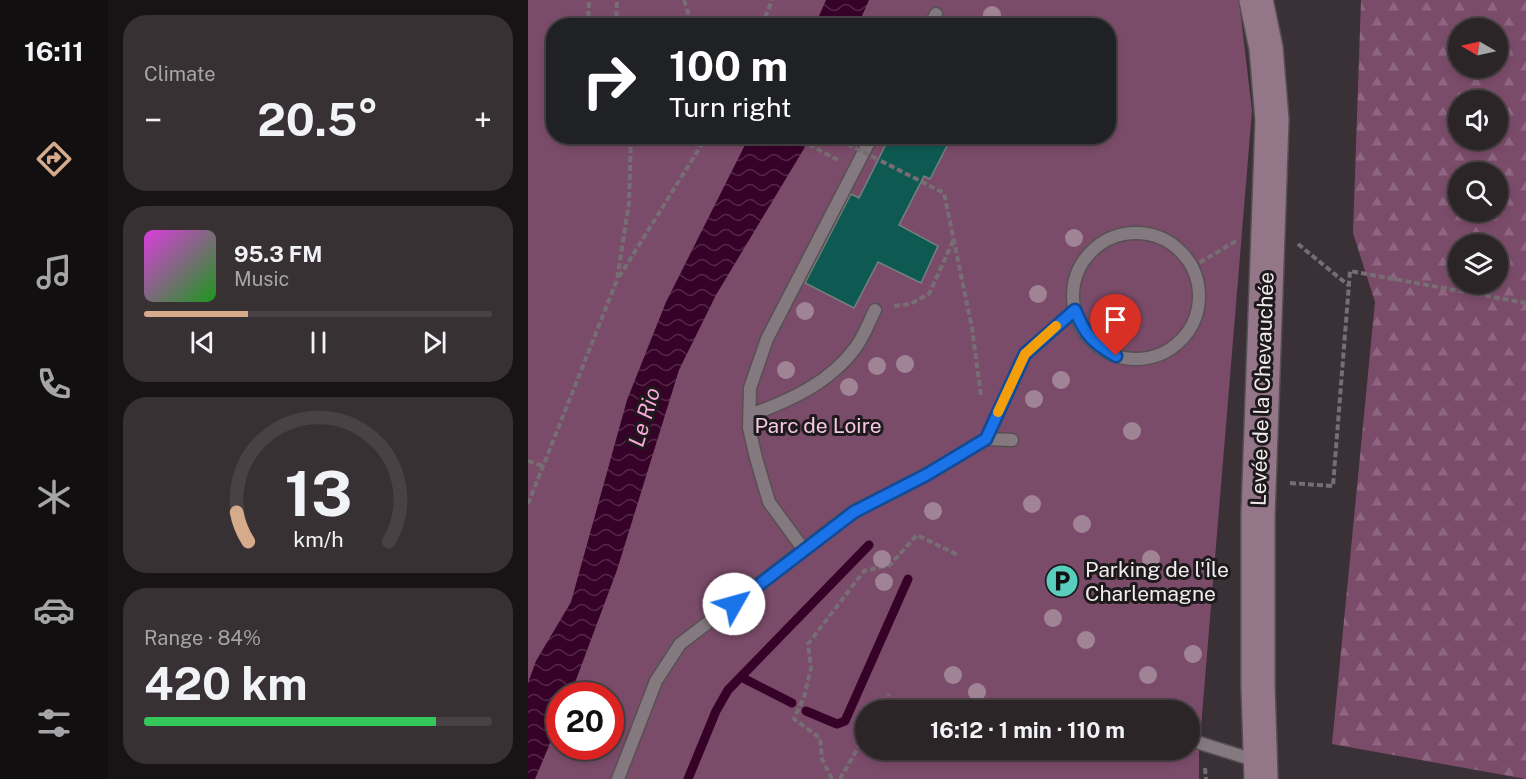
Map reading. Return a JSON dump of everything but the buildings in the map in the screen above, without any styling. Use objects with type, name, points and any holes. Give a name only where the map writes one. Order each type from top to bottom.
[{"type":"street","name":"Levée de la Chevauchée","points":[[1256,0],[1266,48],[1272,120],[1259,481],[1258,686],[1261,770]]},
{"type":"lane","points":[[804,550],[769,502],[749,428],[750,388],[767,339],[868,144]]},
{"type":"lane","points":[[1127,233],[1146,233],[1165,239],[1181,251],[1192,267],[1199,287],[1198,308],[1191,328],[1177,344],[1168,350],[1159,355],[1138,359],[1116,356],[1097,346],[1083,330],[1075,310],[1073,295],[1075,279],[1081,266],[1092,250],[1108,239],[1127,233]]},
{"type":"lane","points":[[750,416],[807,390],[836,371],[856,346],[875,310]]},
{"type":"lane","points":[[986,439],[1025,354],[1075,310]]},
{"type":"lane","points":[[618,779],[656,681],[680,644],[854,512],[926,475],[986,439],[1012,440]]},
{"type":"lane","points":[[1200,744],[1261,770]]},
{"type":"path","points":[[589,18],[590,0]]},
{"type":"path","points":[[616,18],[617,0]]},
{"type":"path","points":[[684,0],[690,18]]},
{"type":"path","points":[[765,18],[772,0]]},
{"type":"path","points":[[617,280],[629,202],[632,144]]},
{"type":"path","points":[[528,504],[617,280],[702,144]]},
{"type":"path","points":[[807,144],[829,156]]},
{"type":"path","points":[[847,144],[944,193],[972,328],[986,439]]},
{"type":"path","points":[[875,310],[910,304],[929,294],[954,239]]},
{"type":"path","points":[[1259,481],[1333,486],[1350,271],[1526,303]]},
{"type":"path","points":[[528,461],[543,466]]},
{"type":"path","points":[[832,779],[822,759],[820,738],[794,719],[804,697],[811,668],[808,644],[864,571],[890,565],[917,535],[958,555]]},
{"type":"path","points":[[885,700],[889,694]]},
{"type":"path","points":[[840,779],[855,753]]},
{"type":"green space","name":"Parc de Loire","points":[[528,0],[1239,0],[1252,111],[1200,739],[1200,700],[855,700],[855,760],[1199,760],[1199,779],[528,779]]},
{"type":"green space","points":[[1361,0],[1526,0],[1526,779],[1332,744],[1375,302],[1353,233]]},
{"type":"water","points":[[826,0],[869,0],[861,18],[818,18]]},
{"type":"water","name":"Le Rio","points":[[745,144],[798,144],[805,147],[716,295],[679,370],[617,570],[575,682],[546,682],[546,753],[535,779],[528,779],[528,683],[536,661],[571,602],[627,400],[666,302]]},
{"type":"waterway","points":[[688,779],[716,711],[728,690],[869,545]]},
{"type":"waterway","points":[[806,711],[837,724],[845,721],[908,579]]},
{"type":"waterway","points":[[741,677],[792,703]]},
{"type":"slow traffic","points":[[998,412],[1025,354],[1056,326]]},
{"type":"place","name":"Parking de l'Île Charlemagne","points":[[1062,581]]},
{"type":"route","points":[[734,604],[854,512],[926,475],[986,439],[1025,354],[1075,310],[1083,330],[1097,346],[1116,356]]}]
